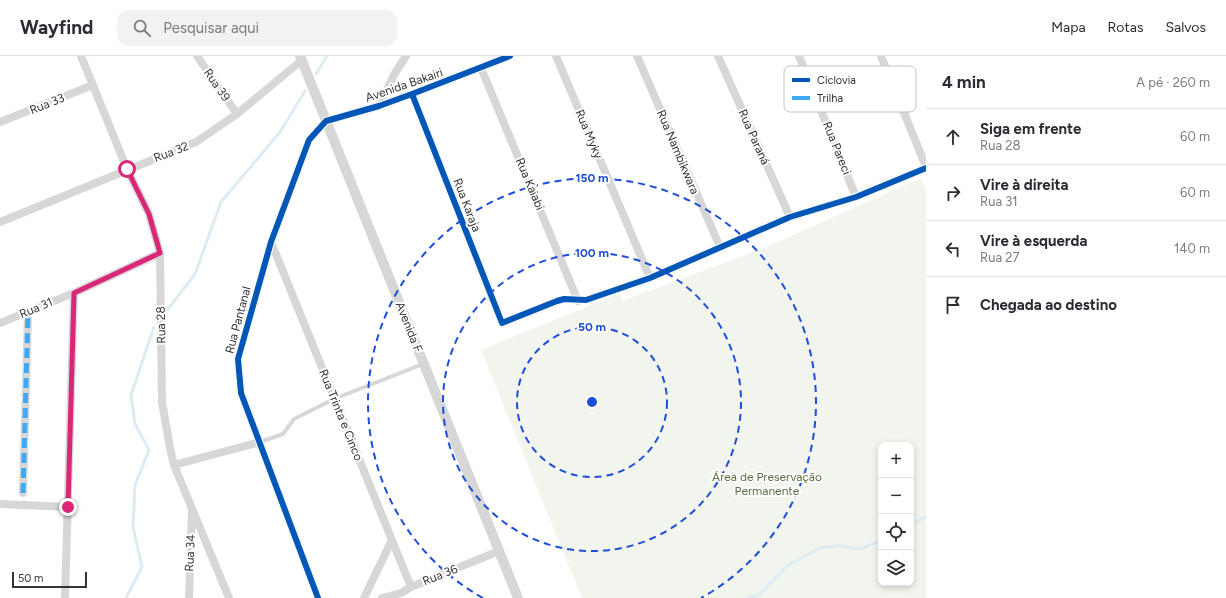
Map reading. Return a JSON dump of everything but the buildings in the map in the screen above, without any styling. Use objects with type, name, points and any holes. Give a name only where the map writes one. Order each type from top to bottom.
[{"type":"street","name":"Rua 28","points":[[81,56],[127,169],[149,214],[160,253],[162,402],[170,448],[174,465],[229,598]]},
{"type":"street","name":"Rua 39","points":[[197,56],[237,114]]},
{"type":"street","points":[[379,106],[394,73],[406,56]]},
{"type":"street","name":"Avenida Bakairi","points":[[326,121],[379,106],[510,56]]},
{"type":"street","name":"Rua Myky","points":[[556,56],[650,278]]},
{"type":"street","name":"Rua Nambikwara","points":[[637,56],[720,247]]},
{"type":"street","name":"Rua Paraná","points":[[718,56],[790,217]]},
{"type":"street","name":"Rua Pareci","points":[[799,56],[803,66]]},
{"type":"street","points":[[881,56],[885,66]]},
{"type":"street","name":"Rua 32","points":[[0,222],[196,142],[237,114],[301,58]]},
{"type":"street","name":"Avenida F","points":[[301,58],[518,598]]},
{"type":"street","name":"Rua Kaiabi","points":[[481,68],[578,301]]},
{"type":"street","name":"Rua 33","points":[[0,122],[94,85]]},
{"type":"street","name":"Rua Karaja","points":[[412,94],[502,323],[557,301],[572,299],[578,301]]},
{"type":"street","name":"Rua Pareci","points":[[822,112],[856,196]]},
{"type":"street","points":[[578,301],[597,297],[650,278],[790,217],[856,196],[926,168],[924,157],[905,112]]},
{"type":"street","name":"Rua Pantanal","points":[[318,598],[241,393],[238,359],[271,242],[309,140],[326,121]]},
{"type":"street","name":"Rua Trinta e Cinco","points":[[271,242],[411,586]]},
{"type":"street","name":"Rua 31","points":[[0,323],[74,293],[160,253]]},
{"type":"street","points":[[65,598],[74,293]]},
{"type":"street","points":[[23,493],[28,312]]},
{"type":"street","points":[[174,465],[260,442]]},
{"type":"street","points":[[0,504],[68,507]]},
{"type":"street","name":"Rua 34","points":[[188,598],[192,509]]},
{"type":"street","points":[[364,598],[392,540]]},
{"type":"street","name":"Rua 36","points":[[382,598],[401,593],[411,586],[499,551]]},
{"type":"lane","points":[[260,442],[283,434],[294,419],[334,399],[424,364]]},
{"type":"green space","name":"Área de Preservação Permanente","points":[[921,178],[926,191],[926,598],[582,598],[481,350],[620,293],[622,301],[766,247]]},
{"type":"waterway","points":[[316,74],[327,56]]},
{"type":"waterway","points":[[168,309],[195,274],[221,202],[280,132],[305,91]]},
{"type":"waterway","points":[[126,598],[142,567],[133,527],[135,485],[149,450],[135,424],[131,395],[154,327]]},
{"type":"waterway","points":[[914,523],[926,517]]},
{"type":"waterway","points":[[747,598],[759,595],[788,565],[822,547],[842,546],[860,549],[878,542]]},
{"type":"marked path","points":[[23,493],[28,312]]},
{"type":"cycle path","points":[[318,598],[241,393],[238,359],[271,242],[309,140],[326,121],[379,106],[510,56]]},
{"type":"cycle path","points":[[412,94],[502,323],[557,301],[564,299],[586,300],[650,278],[790,217],[856,197],[926,168]]},
{"type":"route","points":[[68,507],[74,293],[160,253],[149,214],[127,169]]}]
